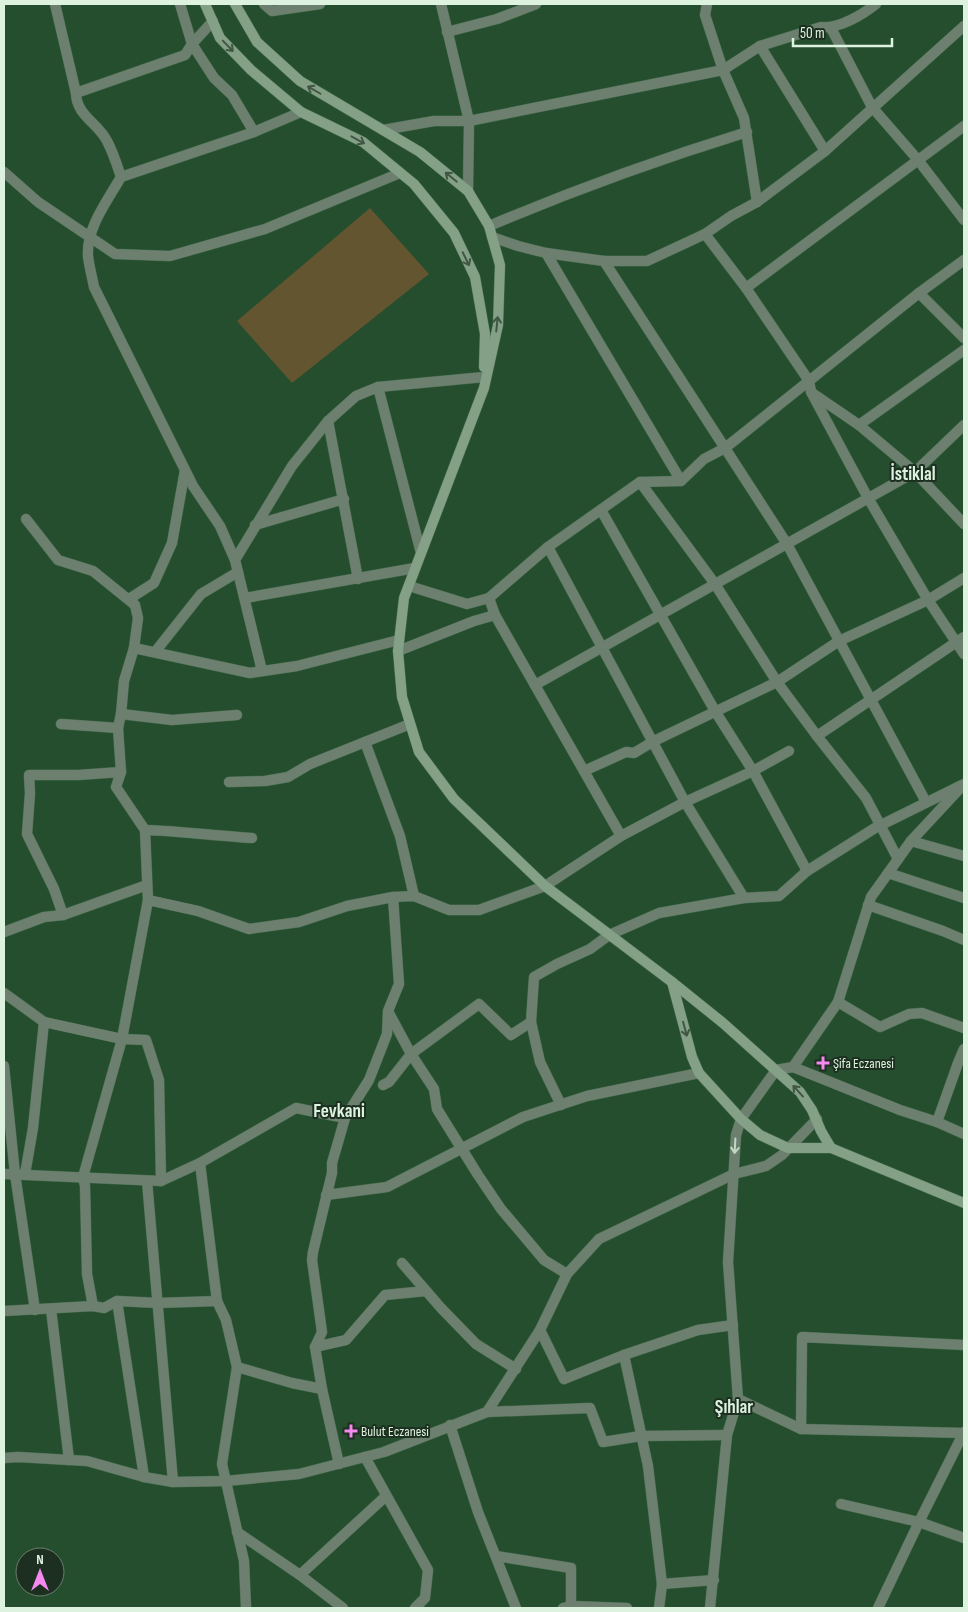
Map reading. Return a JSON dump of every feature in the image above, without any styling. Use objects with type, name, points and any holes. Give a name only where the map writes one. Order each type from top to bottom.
[{"type":"main road","points":[[205,4],[220,38],[251,70],[301,112],[363,142],[414,184],[454,233],[475,276],[485,334],[484,388]]},
{"type":"main road","points":[[234,4],[257,42],[300,81],[420,152],[468,191],[489,226],[500,265],[498,325],[484,388],[404,598],[398,651],[402,697],[419,752],[454,799],[545,886],[723,1023],[800,1092],[817,1119],[821,1131],[831,1148]]},
{"type":"main road","points":[[672,982],[692,1058],[699,1073],[741,1119],[760,1136],[788,1148],[831,1148],[964,1203]]},
{"type":"street","points":[[55,4],[76,93],[76,101],[81,111],[106,139],[121,177]]},
{"type":"street","points":[[180,4],[192,44],[214,78],[232,95],[254,132]]},
{"type":"street","points":[[264,4],[272,10],[282,6],[320,4]]},
{"type":"street","points":[[441,4],[469,120],[468,191]]},
{"type":"street","points":[[447,32],[497,19],[536,4]]},
{"type":"street","points":[[707,4],[705,15],[723,70],[744,118],[757,202]]},
{"type":"street","points":[[383,130],[434,121],[469,120],[723,70],[760,46],[821,27],[831,28],[876,4]]},
{"type":"street","points":[[76,93],[185,55],[192,44],[213,21]]},
{"type":"street","points":[[831,28],[872,108],[918,160],[964,220]]},
{"type":"street","points":[[492,237],[546,253],[604,261],[647,261],[705,234],[730,216],[757,202],[825,151],[963,29]]},
{"type":"street","points":[[760,46],[825,151]]},
{"type":"street","points":[[262,671],[236,560],[220,526],[193,486],[94,286],[88,254],[90,237],[100,212],[121,177],[254,132],[301,112]]},
{"type":"street","points":[[746,288],[964,126]]},
{"type":"street","points":[[489,226],[540,204],[682,152],[747,132]]},
{"type":"street","points":[[4,172],[38,202],[115,254],[170,256],[265,229],[400,174]]},
{"type":"street","points":[[705,234],[746,288],[809,381],[811,392],[868,498],[928,600],[961,640],[964,654]]},
{"type":"street","points":[[546,253],[681,481]]},
{"type":"street","points":[[408,586],[467,604],[489,598],[548,547],[640,482],[681,481],[704,459],[725,448],[919,293],[964,260]]},
{"type":"street","points":[[604,261],[787,544],[926,802]]},
{"type":"street","points":[[919,293],[964,338]]},
{"type":"street","points":[[859,425],[964,350]]},
{"type":"street","points":[[236,560],[255,525],[292,466],[328,421],[356,396],[378,387],[484,377]]},
{"type":"street","points":[[378,387],[421,553]]},
{"type":"street","points":[[811,392],[859,425],[915,472],[964,524]]},
{"type":"street","points":[[328,421],[358,579]]},
{"type":"street","points":[[535,685],[915,472],[964,425]]},
{"type":"street","points":[[129,599],[154,583],[172,543],[185,470]]},
{"type":"street","points":[[640,482],[715,584],[777,682],[866,798],[898,859]]},
{"type":"street","points":[[255,525],[344,499]]},
{"type":"street","points":[[600,510],[715,711],[753,772],[807,871]]},
{"type":"street","points":[[26,519],[58,560],[93,571],[135,605],[138,618],[134,648],[124,681],[118,728],[121,772],[116,787],[145,830],[148,900],[122,1039],[83,1177],[85,1186],[88,1274],[93,1306]]},
{"type":"street","points":[[548,547],[654,741],[685,802],[744,898]]},
{"type":"street","points":[[244,598],[415,568]]},
{"type":"street","points":[[154,652],[201,594],[238,572]]},
{"type":"street","points":[[584,771],[626,752],[634,753],[654,741],[777,682],[839,641],[928,600],[964,578]]},
{"type":"street","points":[[489,598],[495,615],[621,836]]},
{"type":"street","points":[[398,651],[474,621],[495,615]]},
{"type":"street","points":[[134,648],[250,673],[297,666],[399,640]]},
{"type":"street","points":[[817,736],[961,640]]},
{"type":"street","points":[[121,714],[172,720],[237,715]]},
{"type":"street","points":[[61,724],[118,728]]},
{"type":"street","points":[[229,782],[266,781],[288,777],[310,764],[410,724]]},
{"type":"street","points":[[364,742],[400,836],[414,896]]},
{"type":"street","points":[[148,900],[198,911],[249,928],[298,922],[347,906],[393,897],[414,896],[449,910],[479,910],[545,886],[621,836],[685,802],[753,772],[789,751]]},
{"type":"street","points":[[63,914],[54,889],[27,834],[30,793],[29,775],[78,775],[121,772]]},
{"type":"street","points":[[561,1104],[540,1062],[531,1022],[534,977],[556,964],[590,949],[609,935],[659,913],[744,898],[779,896],[807,871],[881,824],[964,784]]},
{"type":"street","points":[[792,1067],[838,1002],[868,905],[911,841],[964,784]]},
{"type":"street","points":[[145,830],[252,838]]},
{"type":"street","points":[[911,841],[964,856]]},
{"type":"street","points":[[888,873],[964,898]]},
{"type":"street","points":[[4,932],[44,917],[63,914],[146,885]]},
{"type":"street","points":[[339,1464],[322,1389],[315,1347],[322,1332],[312,1260],[332,1173],[332,1163],[345,1118],[369,1080],[380,1053],[387,1034],[388,1011],[399,984],[393,897]]},
{"type":"street","points":[[868,905],[964,940]]},
{"type":"street","points":[[4,993],[44,1022],[122,1039],[146,1040],[159,1080],[161,1181]]},
{"type":"street","points":[[838,1002],[880,1027],[909,1014],[922,1013],[964,1028]]},
{"type":"street","points":[[383,1085],[389,1082],[411,1054],[480,1004],[511,1035],[531,1022]]},
{"type":"street","points":[[388,1011],[411,1054],[434,1090],[437,1109],[461,1150],[501,1209],[544,1260],[567,1274]]},
{"type":"street","points":[[14,1174],[33,1128],[44,1022]]},
{"type":"street","points":[[937,1122],[964,1049]]},
{"type":"street","points":[[4,1066],[14,1174],[34,1310]]},
{"type":"street","points":[[710,1608],[727,1435],[738,1400],[728,1262],[736,1136],[741,1119],[776,1070],[792,1067],[964,1134]]},
{"type":"street","points":[[326,1195],[386,1187],[523,1117],[561,1104],[587,1096],[699,1073]]},
{"type":"street","points":[[14,1174],[161,1181],[200,1163],[296,1108],[345,1118]]},
{"type":"street","points":[[487,1412],[540,1330],[567,1274],[599,1239],[734,1174],[766,1166],[782,1155],[817,1119]]},
{"type":"street","points":[[200,1163],[217,1301],[226,1320],[237,1367],[222,1464],[244,1561],[246,1608]]},
{"type":"street","points":[[147,1181],[173,1482]]},
{"type":"street","points":[[402,1263],[441,1308],[476,1344],[516,1369]]},
{"type":"street","points":[[315,1347],[346,1340],[386,1295],[426,1291]]},
{"type":"street","points":[[4,1311],[93,1306],[104,1308],[117,1301],[158,1303],[217,1301]]},
{"type":"street","points":[[117,1301],[144,1478]]},
{"type":"street","points":[[51,1309],[69,1460]]},
{"type":"street","points":[[540,1330],[564,1379],[624,1355],[698,1330],[733,1325]]},
{"type":"street","points":[[801,1429],[802,1337],[964,1345]]},
{"type":"street","points":[[624,1355],[648,1466],[662,1584],[659,1608]]},
{"type":"street","points":[[237,1367],[292,1383],[322,1389]]},
{"type":"street","points":[[738,1400],[801,1429],[964,1433],[878,1608]]},
{"type":"street","points":[[4,1458],[88,1461],[144,1478],[173,1482],[226,1481],[299,1474],[339,1464],[384,1452],[487,1412],[590,1408],[603,1442],[641,1436],[727,1435]]},
{"type":"street","points":[[450,1425],[478,1512],[516,1608]]},
{"type":"street","points":[[365,1457],[428,1570],[425,1598],[415,1608]]},
{"type":"street","points":[[300,1575],[386,1496]]},
{"type":"street","points":[[841,1504],[919,1522],[964,1538]]},
{"type":"street","points":[[237,1532],[300,1575],[343,1608]]},
{"type":"street","points":[[496,1556],[571,1568],[567,1607],[627,1608]]},
{"type":"street","points":[[662,1584],[714,1580]]},
{"type":"shaded area","points":[[370,208],[429,274],[292,383],[237,321]]},
{"type":"place","name":"Şifa Eczanesi","points":[[823,1063]]},
{"type":"place","name":"Bulut Eczanesi","points":[[351,1431]]},
{"type":"district","name":"İstiklal","points":[[913,473]]},
{"type":"district","name":"Fevkani","points":[[339,1110]]},
{"type":"district","name":"Şıhlar","points":[[734,1406]]}]
